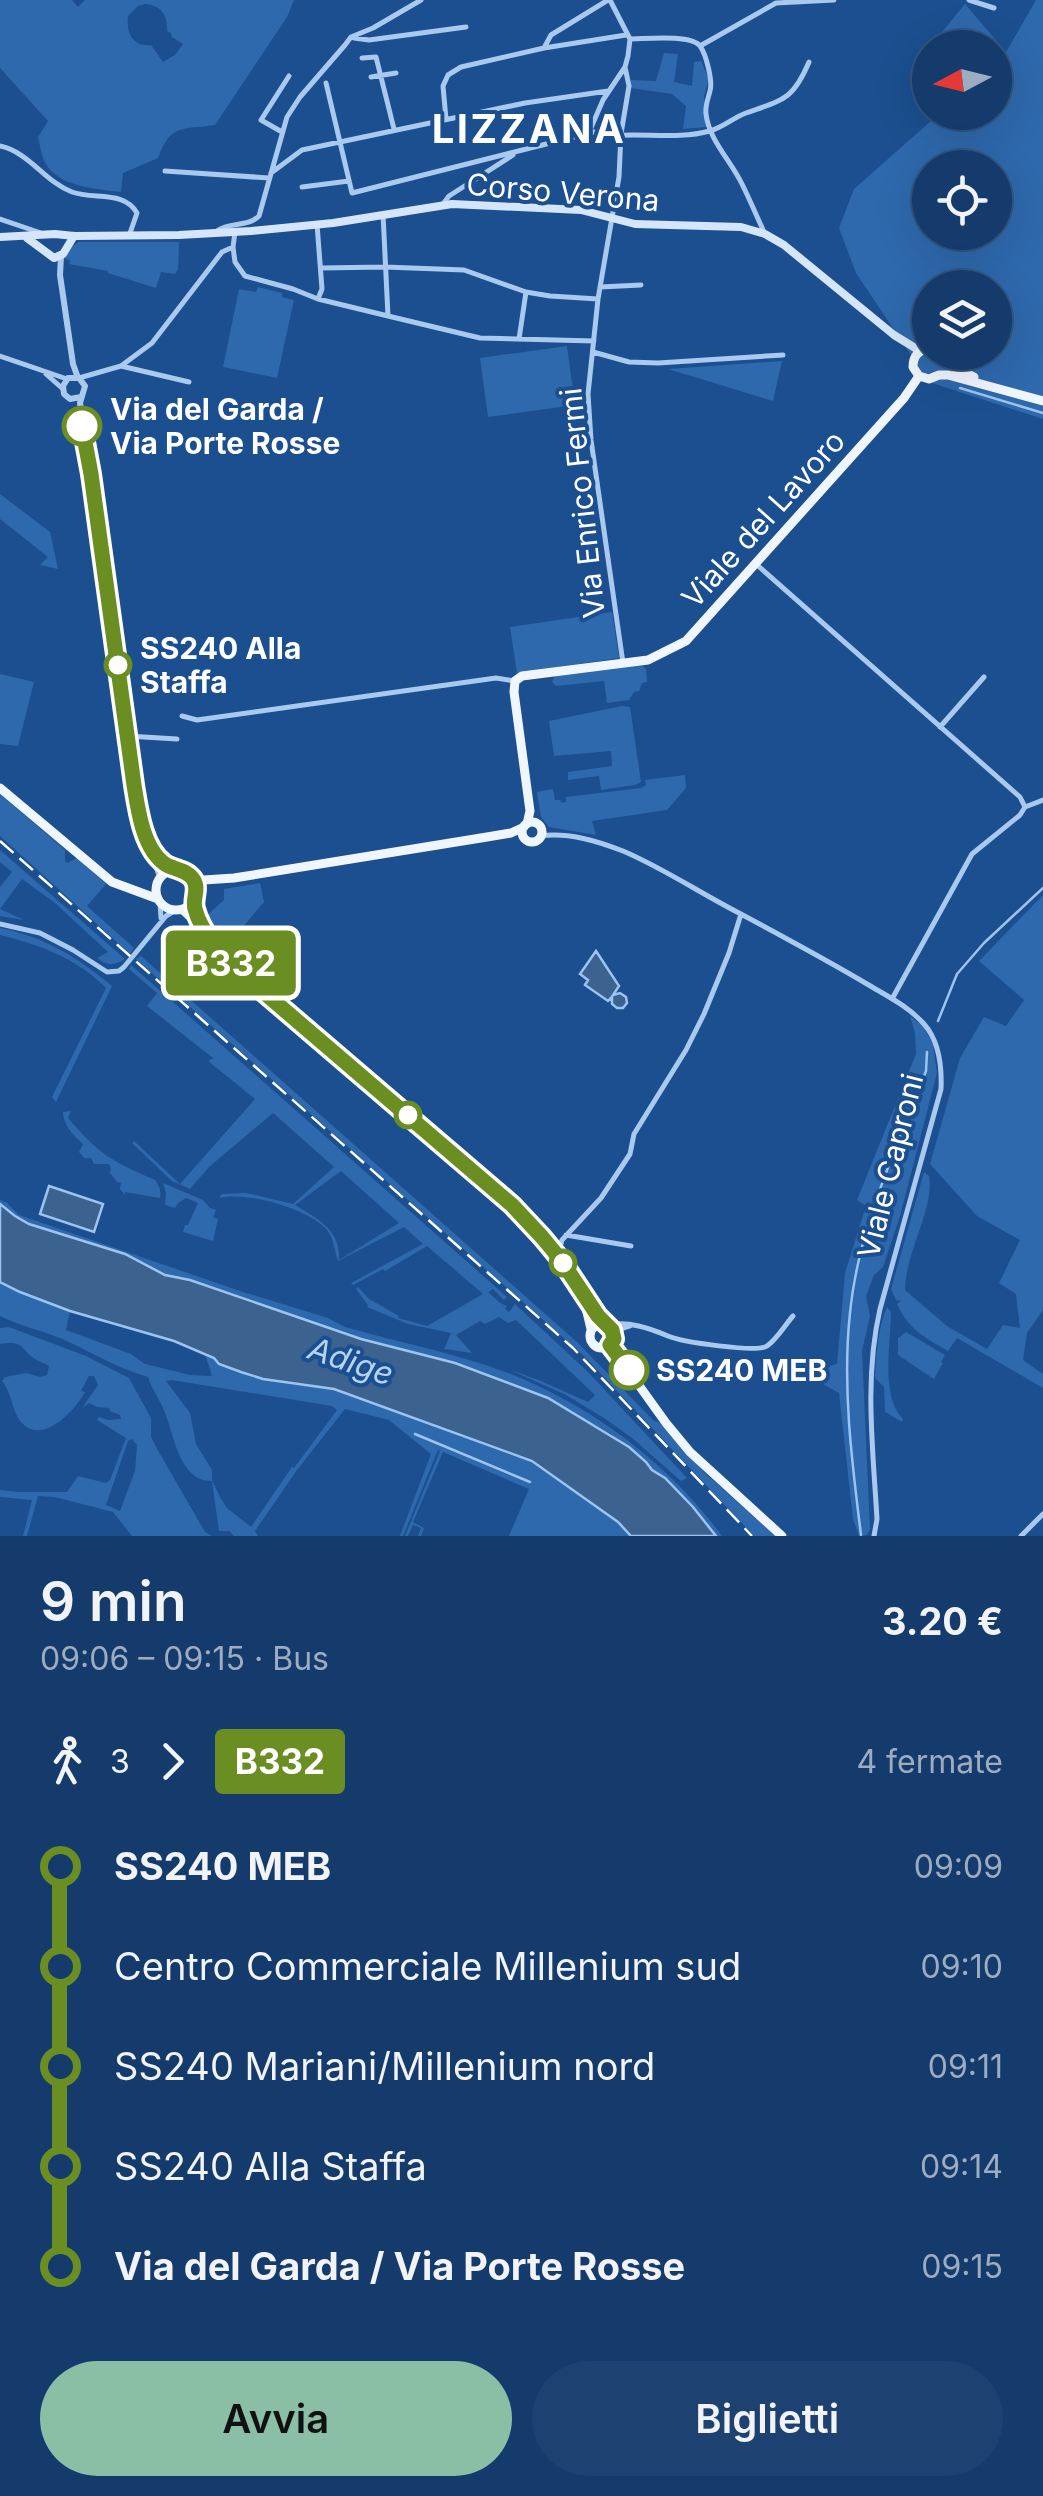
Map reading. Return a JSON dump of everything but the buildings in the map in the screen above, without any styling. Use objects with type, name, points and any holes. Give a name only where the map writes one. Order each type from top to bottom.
[{"type":"main road","name":"Corso Verona","points":[[62,236],[215,234],[317,224],[442,204],[581,210],[635,224],[750,227],[784,245],[894,335]]},
{"type":"main road","points":[[0,237],[55,234],[62,236],[67,246]]},
{"type":"main road","points":[[47,254],[44,244],[48,236]]},
{"type":"main road","points":[[24,237],[47,254],[61,256],[74,236]]},
{"type":"main road","points":[[894,335],[912,344]]},
{"type":"main road","points":[[894,335],[912,361]]},
{"type":"main road","points":[[916,370],[919,376],[929,379],[939,375],[1043,401]]},
{"type":"main road","points":[[939,375],[940,370]]},
{"type":"main road","points":[[965,370],[994,386]]},
{"type":"main road","name":"Viale del Lavoro","points":[[518,678],[648,660],[679,646],[904,398],[919,376]]},
{"type":"main road","points":[[179,910],[204,886],[234,878],[532,829],[514,692],[518,678]]},
{"type":"main road","points":[[0,788],[106,877],[167,908],[179,910],[201,926],[240,972],[512,1205],[547,1243],[614,1332],[612,1342],[666,1423],[690,1452],[782,1536]]},
{"type":"main road","points":[[130,890],[145,888],[174,870],[204,880],[234,878]]},
{"type":"main road","points":[[191,876],[196,885],[194,898],[201,926]]},
{"type":"main road","points":[[158,880],[159,901]]},
{"type":"main road","points":[[329,1047],[523,1220],[588,1311],[593,1345],[600,1348],[612,1342]]},
{"type":"main road","points":[[592,1329],[597,1324],[606,1325]]},
{"type":"street","points":[[215,234],[221,228],[257,219],[291,109],[352,37],[421,0]]},
{"type":"street","points":[[544,48],[551,35],[609,0],[628,37]]},
{"type":"street","points":[[700,46],[776,4],[834,0]]},
{"type":"street","points":[[969,0],[990,5]]},
{"type":"street","points":[[352,37],[369,40],[466,27]]},
{"type":"street","points":[[446,119],[443,86],[448,75],[461,67],[544,48],[628,37],[694,42],[700,46],[711,77],[706,101],[711,130],[766,234]]},
{"type":"street","name":"Via Enrico Fermi","points":[[623,663],[588,394],[598,300],[619,177],[629,86],[625,67],[628,37]]},
{"type":"street","points":[[362,58],[376,57],[394,130]]},
{"type":"street","points":[[326,83],[352,193],[594,132],[608,136],[711,130],[742,114],[772,106],[798,88],[809,62]]},
{"type":"street","points":[[580,136],[590,130],[608,91],[625,67]]},
{"type":"street","points":[[371,77],[396,73]]},
{"type":"street","points":[[282,132],[261,120],[289,76]]},
{"type":"street","points":[[164,171],[270,175],[296,152],[525,103],[608,91]]},
{"type":"street","points":[[0,146],[16,152],[66,190],[117,198],[130,204],[136,213],[129,236]]},
{"type":"street","points":[[442,204],[521,150]]},
{"type":"street","points":[[302,187],[349,181]]},
{"type":"street","points":[[753,210],[750,227],[757,226],[759,220]]},
{"type":"street","points":[[383,214],[388,316]]},
{"type":"street","points":[[0,220],[48,236]]},
{"type":"street","points":[[317,224],[322,289],[318,299]]},
{"type":"street","points":[[236,232],[235,262],[245,276],[318,299],[480,338],[594,341]]},
{"type":"street","points":[[62,389],[78,379],[120,366],[152,343],[222,252],[234,247]]},
{"type":"street","points":[[47,254],[60,276]]},
{"type":"street","points":[[61,256],[60,276],[73,364],[85,390],[80,397],[82,423],[136,802],[158,880]]},
{"type":"street","points":[[321,268],[464,270],[526,292],[598,300]]},
{"type":"street","points":[[600,287],[641,285]]},
{"type":"street","points":[[519,339],[526,292]]},
{"type":"street","points":[[593,352],[629,362],[658,363],[783,355]]},
{"type":"street","points":[[0,356],[78,379]]},
{"type":"street","points":[[120,366],[189,382]]},
{"type":"street","points":[[44,372],[70,399],[82,423]]},
{"type":"street","points":[[70,399],[80,397]]},
{"type":"street","points":[[756,564],[1020,797],[1024,808]]},
{"type":"street","points":[[182,716],[197,720],[518,678]]},
{"type":"street","points":[[940,727],[984,678]]},
{"type":"street","points":[[127,736],[177,740]]},
{"type":"street","points":[[892,999],[972,854],[1024,808],[1043,800]]},
{"type":"street","name":"Viale Caproni","points":[[532,829],[587,839],[626,852],[741,914],[910,1010],[926,1027],[938,1051],[941,1082],[874,1340],[870,1390],[877,1519],[874,1536]]},
{"type":"street","points":[[150,844],[159,860],[174,870]]},
{"type":"street","points":[[156,930],[162,915],[159,901]]},
{"type":"street","points":[[0,924],[40,933],[111,972],[118,972],[169,914],[179,910]]},
{"type":"street","points":[[559,1258],[558,1248],[564,1238],[601,1198],[630,1154],[634,1134],[678,1064],[704,1014],[741,914]]},
{"type":"street","points":[[547,1243],[564,1238],[631,1246]]},
{"type":"street","points":[[606,1325],[657,1330],[671,1337],[754,1350],[768,1345],[793,1316]]},
{"type":"street","points":[[612,1342],[621,1329],[632,1326]]},
{"type":"street","points":[[1021,1536],[1043,1514]]},
{"type":"shaded area","points":[[0,0],[72,0],[78,7],[85,0],[294,0],[287,17],[215,125],[173,133],[158,158],[123,173],[121,192],[68,182],[51,170],[38,137],[48,121],[0,68]],"holes":[[[145,4],[162,12],[167,31],[183,44],[163,62],[151,45],[135,41],[128,28],[128,16]]]},
{"type":"shaded area","points":[[1036,0],[1043,0],[1043,419],[929,382],[921,370],[1012,370],[1012,270],[912,270],[912,357],[856,273],[839,228],[854,189],[921,130],[1012,130],[1012,42]]},
{"type":"shaded area","points":[[965,4],[987,30],[944,30]]},
{"type":"shaded area","points":[[664,53],[678,54],[674,82],[692,86],[694,62],[701,61],[709,79],[704,96],[706,127],[683,129],[686,106],[672,94],[631,88],[631,80],[656,81]]},
{"type":"shaded area","points":[[78,242],[179,242],[178,269],[175,274],[161,272],[156,288],[108,271],[69,264],[70,260],[65,259]]},
{"type":"shaded area","points":[[258,287],[294,300],[277,378],[223,367],[239,289],[256,292]]},
{"type":"shaded area","points":[[567,346],[575,405],[488,417],[480,358]]},
{"type":"shaded area","points":[[782,361],[773,401],[668,369]]},
{"type":"shaded area","points":[[0,494],[50,532],[58,569],[40,565],[48,557],[0,519]]},
{"type":"shaded area","points":[[612,612],[619,658],[517,673],[510,627]]},
{"type":"shaded area","points":[[642,665],[647,682],[629,700],[607,703],[604,681],[556,686],[552,682],[555,675]]},
{"type":"shaded area","points":[[0,674],[34,682],[18,746],[0,744]]},
{"type":"shaded area","points":[[630,707],[641,782],[601,790],[599,776],[568,780],[568,772],[612,766],[611,751],[554,756],[549,721]]},
{"type":"shaded area","points":[[685,775],[686,788],[667,810],[592,821],[596,835],[549,827],[541,817],[537,792],[553,789],[555,800],[562,803],[566,797],[641,788],[646,785],[645,780]]},
{"type":"shaded area","points":[[0,794],[65,850],[67,863],[77,858],[106,884],[87,906],[134,948],[130,954],[0,836]]},
{"type":"shaded area","points":[[0,850],[125,959],[111,964],[97,958],[108,952],[55,903],[22,879],[0,909],[0,887],[12,872],[0,862]]},
{"type":"shaded area","points":[[260,883],[264,902],[225,948],[206,916],[224,900],[224,889]]},
{"type":"shaded area","points":[[1043,895],[1043,1310],[1027,1333],[1023,1360],[1043,1374],[1043,1388],[957,1338],[948,1351],[924,1337],[907,1320],[897,1304],[901,1301],[896,1300],[891,1289],[924,1172],[929,1176],[928,1202],[905,1290],[947,1326],[987,1349],[1003,1325],[1020,1328],[1016,1294],[999,1283],[1020,1240],[977,1216],[930,1164],[960,1058],[984,1017],[1006,1026],[1024,1000],[979,961]]},
{"type":"shaded area","points":[[0,909],[24,920],[0,916]]},
{"type":"shaded area","points":[[0,928],[60,950],[112,986],[56,1102],[52,1097],[106,988],[57,954],[0,935]]},
{"type":"shaded area","points":[[141,956],[578,1343],[704,1472],[775,1536],[754,1536],[584,1356],[136,959]]},
{"type":"shaded area","points":[[131,965],[507,1297],[504,1300],[493,1289],[488,1292],[507,1306],[505,1309],[509,1312],[515,1304],[588,1372],[687,1478],[681,1481],[604,1418],[566,1395],[508,1369],[588,1402],[595,1395],[516,1320],[508,1323],[499,1317],[485,1324],[480,1321],[456,1335],[472,1353],[444,1349],[451,1333],[408,1324],[367,1307],[358,1287],[398,1318],[427,1326],[483,1294],[427,1246],[353,1285],[423,1244],[404,1227],[338,1261],[327,1230],[306,1215],[260,1199],[219,1198],[222,1194],[246,1193],[293,1204],[334,1167],[273,1113],[209,1167],[190,1189],[172,1181],[132,1143],[180,1184],[255,1099],[208,1061],[213,1058],[147,1006],[157,993],[129,969]],"holes":[[[341,1171],[399,1223],[339,1260],[332,1233],[295,1205]]]},
{"type":"shaded area","points":[[910,1016],[923,1026],[933,1045],[937,1073],[900,1216],[883,1267],[874,1275],[866,1296],[870,1316],[862,1351],[870,1529],[867,1535],[859,1536],[853,1519],[839,1393],[820,1380],[830,1366],[837,1364],[845,1273],[866,1206],[857,1200],[916,1054]]},
{"type":"shaded area","points":[[71,1111],[68,1118],[88,1140],[116,1162],[155,1180],[160,1198],[125,1195],[121,1183],[110,1173],[109,1164],[94,1164],[91,1158],[84,1158],[79,1152],[83,1144],[63,1117],[63,1112]]},
{"type":"shaded area","points":[[163,1183],[203,1200],[216,1210],[213,1241],[183,1232],[198,1203],[186,1198],[175,1208],[165,1205]]},
{"type":"shaded area","points":[[0,1200],[19,1215],[345,1327],[516,1376],[575,1405],[630,1442],[679,1486],[722,1536],[716,1536],[665,1478],[611,1434],[548,1398],[455,1363],[361,1339],[190,1280],[165,1275],[125,1254],[29,1224],[0,1204]]},
{"type":"shaded area","points":[[0,1282],[70,1311],[66,1330],[131,1354],[145,1364],[212,1376],[205,1354],[263,1379],[334,1389],[532,1461],[618,1522],[631,1536],[509,1536],[529,1489],[443,1452],[413,1522],[424,1528],[421,1536],[421,1528],[413,1525],[405,1536],[438,1450],[400,1536],[431,1454],[389,1420],[345,1409],[255,1531],[258,1536],[234,1536],[229,1531],[219,1531],[212,1481],[192,1474],[185,1466],[148,1377],[0,1316]],"holes":[[[166,1381],[332,1406],[337,1410],[251,1527],[227,1508],[220,1497],[212,1470],[196,1444],[190,1413]]]},
{"type":"shaded area","points":[[887,1307],[891,1312],[889,1383],[902,1422],[885,1412],[884,1387],[875,1378]]},
{"type":"shaded area","points":[[9,1327],[86,1356],[129,1378],[151,1418],[151,1437],[156,1447],[205,1532],[212,1536],[132,1536],[113,1512],[38,1496],[27,1536],[23,1536],[32,1500],[0,1497],[0,1490],[67,1492],[78,1476],[106,1483],[126,1438],[97,1420],[121,1419],[120,1415],[89,1403],[82,1408],[98,1385],[94,1376],[89,1376],[81,1399],[49,1428],[30,1429],[22,1423],[2,1381],[26,1373],[47,1375],[49,1366],[18,1344],[0,1344],[0,1328]],"holes":[[[132,1439],[137,1445],[135,1471],[120,1511],[106,1505],[128,1441]]]},
{"type":"shaded area","points":[[906,1332],[945,1355],[934,1379],[898,1355],[898,1338]]},
{"type":"water","points":[[596,951],[619,986],[613,995],[620,993],[626,997],[623,1008],[612,1004],[612,997],[608,1001],[585,985],[588,980],[580,974]]},
{"type":"water","points":[[49,1186],[103,1204],[94,1232],[40,1214]]},
{"type":"water","name":"Adige","points":[[0,1204],[29,1224],[125,1254],[165,1275],[190,1280],[361,1339],[455,1363],[548,1398],[629,1447],[665,1478],[716,1536],[631,1536],[618,1522],[532,1461],[334,1389],[241,1372],[174,1341],[20,1292],[0,1282]]},
{"type":"waterway","points":[[960,388],[1043,413]]},
{"type":"waterway","points":[[938,1021],[957,974],[1043,888]]},
{"type":"waterway","points":[[861,1535],[848,1396],[854,1282],[870,1220],[926,1071],[927,1052]]},
{"type":"waterway","points":[[415,1434],[530,1482]]},
{"type":"railway","points":[[0,841],[573,1348],[752,1536]]},
{"type":"bus line","name":"B332","points":[[82,426],[134,785],[140,816],[159,860],[194,880],[193,901],[201,926],[240,972],[500,1194],[542,1237],[604,1324],[614,1332],[610,1345],[629,1370]]},
{"type":"place","name":"Via del Garda / Via Porte Rosse","points":[[82,426]]},
{"type":"place","name":"SS240 Alla Staffa","points":[[118,665]]},
{"type":"place","name":"SS240 MEB","points":[[629,1370]]},
{"type":"district","name":"LIZZANA","points":[[529,128]]}]
